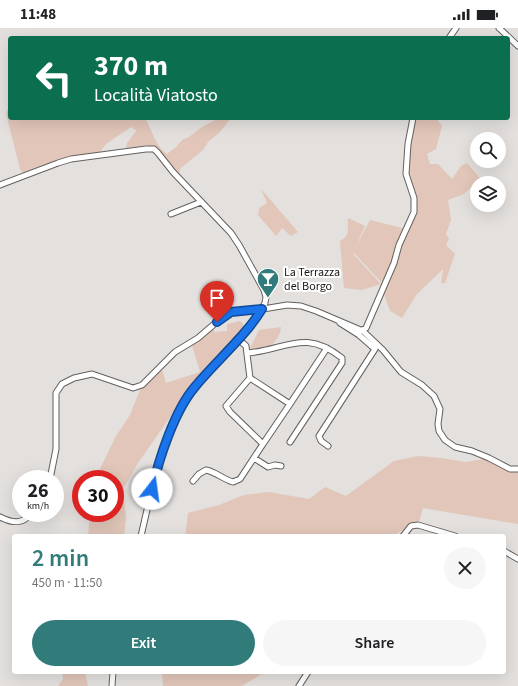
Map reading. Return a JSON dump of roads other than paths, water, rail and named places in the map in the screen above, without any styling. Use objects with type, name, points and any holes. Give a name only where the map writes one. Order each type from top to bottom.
[{"type":"street","points":[[450,36],[456,28]]},
{"type":"street","points":[[499,28],[507,36]]},
{"type":"street","points":[[510,38],[518,46]]},
{"type":"street","points":[[360,330],[364,330],[366,328],[394,264],[399,245],[414,212],[414,198],[406,174],[408,144],[414,120]]},
{"type":"street","points":[[0,185],[58,162],[151,148],[158,153],[173,172],[231,233],[264,290],[266,297],[262,309],[254,322],[193,388],[179,412],[155,475],[141,534]]},
{"type":"street","points":[[171,214],[202,202]]},
{"type":"street","points":[[52,470],[56,449],[56,393],[62,384],[74,378],[92,374],[133,388],[142,385],[175,352],[198,338],[226,314],[234,311],[287,305],[295,305],[316,311],[337,319],[363,332],[401,372],[433,394],[440,409],[438,424],[439,431],[445,440],[454,447],[472,451],[510,468],[518,469]]},
{"type":"street","points":[[328,446],[321,441],[319,436],[375,349],[366,340],[343,325],[337,319]]},
{"type":"street","points":[[238,339],[246,346],[250,378],[226,406],[227,409],[263,444]]},
{"type":"street","points":[[247,354],[261,352],[288,344],[304,342],[327,348],[342,358],[342,363],[290,442]]},
{"type":"street","points":[[193,481],[199,474],[206,470],[215,472],[226,480],[233,482],[240,479],[327,348]]},
{"type":"street","points":[[250,378],[290,404]]},
{"type":"street","points":[[254,458],[268,467],[275,465],[281,466]]},
{"type":"street","points":[[0,517],[12,521]]},
{"type":"street","points":[[406,534],[412,526],[418,525],[447,534]]},
{"type":"street","points":[[506,552],[518,559]]},
{"type":"street","points":[[112,686],[113,674]]},
{"type":"street","points":[[299,686],[307,674]]},
{"type":"place","name":"La Terrazza del Borgo","points":[[268,298]]}]
